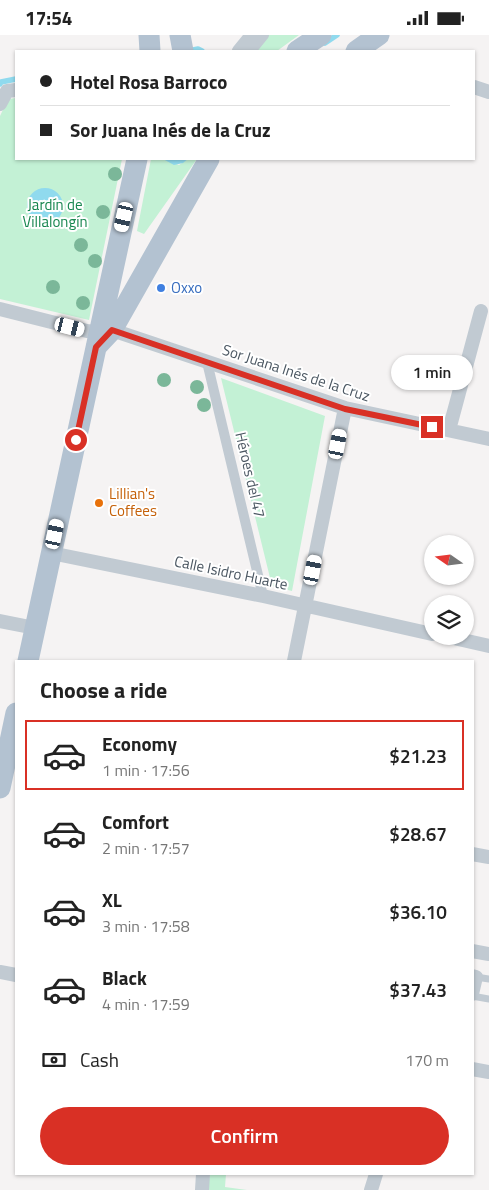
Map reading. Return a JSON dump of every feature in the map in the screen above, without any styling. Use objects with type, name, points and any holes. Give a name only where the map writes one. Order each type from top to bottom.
[{"type":"main road","points":[[149,35],[150,50]]},
{"type":"main road","points":[[180,35],[183,50]]},
{"type":"main road","points":[[298,50],[321,35]]},
{"type":"main road","points":[[28,660],[51,553],[102,336],[137,160]]},
{"type":"main road","points":[[102,336],[208,160]]},
{"type":"main road","points":[[0,788],[15,718]]},
{"type":"street","points":[[240,50],[252,35]]},
{"type":"street","points":[[252,50],[264,35]]},
{"type":"street","points":[[475,87],[489,92]]},
{"type":"street","points":[[0,104],[7,91],[15,90]]},
{"type":"street","name":"Sor Juana Inés de la Cruz","points":[[0,309],[207,362],[345,409],[489,439]]},
{"type":"street","points":[[449,430],[481,311]]},
{"type":"street","name":"Héroes del 47","points":[[207,362],[263,596]]},
{"type":"street","points":[[294,660],[345,409]]},
{"type":"street","name":"Calle Isidro Huarte","points":[[51,553],[263,596],[424,632]]},
{"type":"street","points":[[0,621],[35,628]]},
{"type":"street","points":[[474,643],[489,646]]},
{"type":"street","points":[[474,854],[489,857]]},
{"type":"street","points":[[474,951],[489,954]]},
{"type":"street","points":[[0,972],[15,975]]},
{"type":"street","points":[[474,990],[479,977]]},
{"type":"street","points":[[474,1069],[489,1071]]},
{"type":"street","points":[[202,1190],[203,1175]]},
{"type":"street","points":[[371,1190],[376,1175]]},
{"type":"lane","points":[[474,995],[489,999]]},
{"type":"green space","points":[[256,35],[299,35],[278,50],[245,50]]},
{"type":"green space","name":"Jardín de Villalongín","points":[[15,98],[15,160],[122,160],[89,320],[0,299],[0,116],[8,99]]},
{"type":"green space","points":[[151,160],[166,160],[179,165],[186,160],[196,160],[144,234],[137,231]]},
{"type":"green space","points":[[221,378],[325,416],[292,591],[272,586]]},
{"type":"green space","points":[[210,1175],[226,1175],[225,1187],[247,1190],[207,1190]]},
{"type":"water","points":[[165,160],[187,160],[183,163],[174,165]]},
{"type":"water","points":[[45,188],[52,189],[58,193],[62,199],[62,213],[58,219],[52,223],[45,224],[38,223],[32,219],[28,213],[27,206],[28,199],[32,193],[38,189]]},
{"type":"waterway","points":[[325,43],[337,35]]},
{"type":"waterway","points":[[193,50],[200,50]]},
{"type":"waterway","points":[[0,84],[1,82],[15,79]]},
{"type":"place","name":"Oxxo","points":[[161,288]]},
{"type":"place","name":"Lillian's Coffees","points":[[99,503]]},
{"type":"route","points":[[76,440],[96,347],[112,330],[345,409],[432,427]]}]
